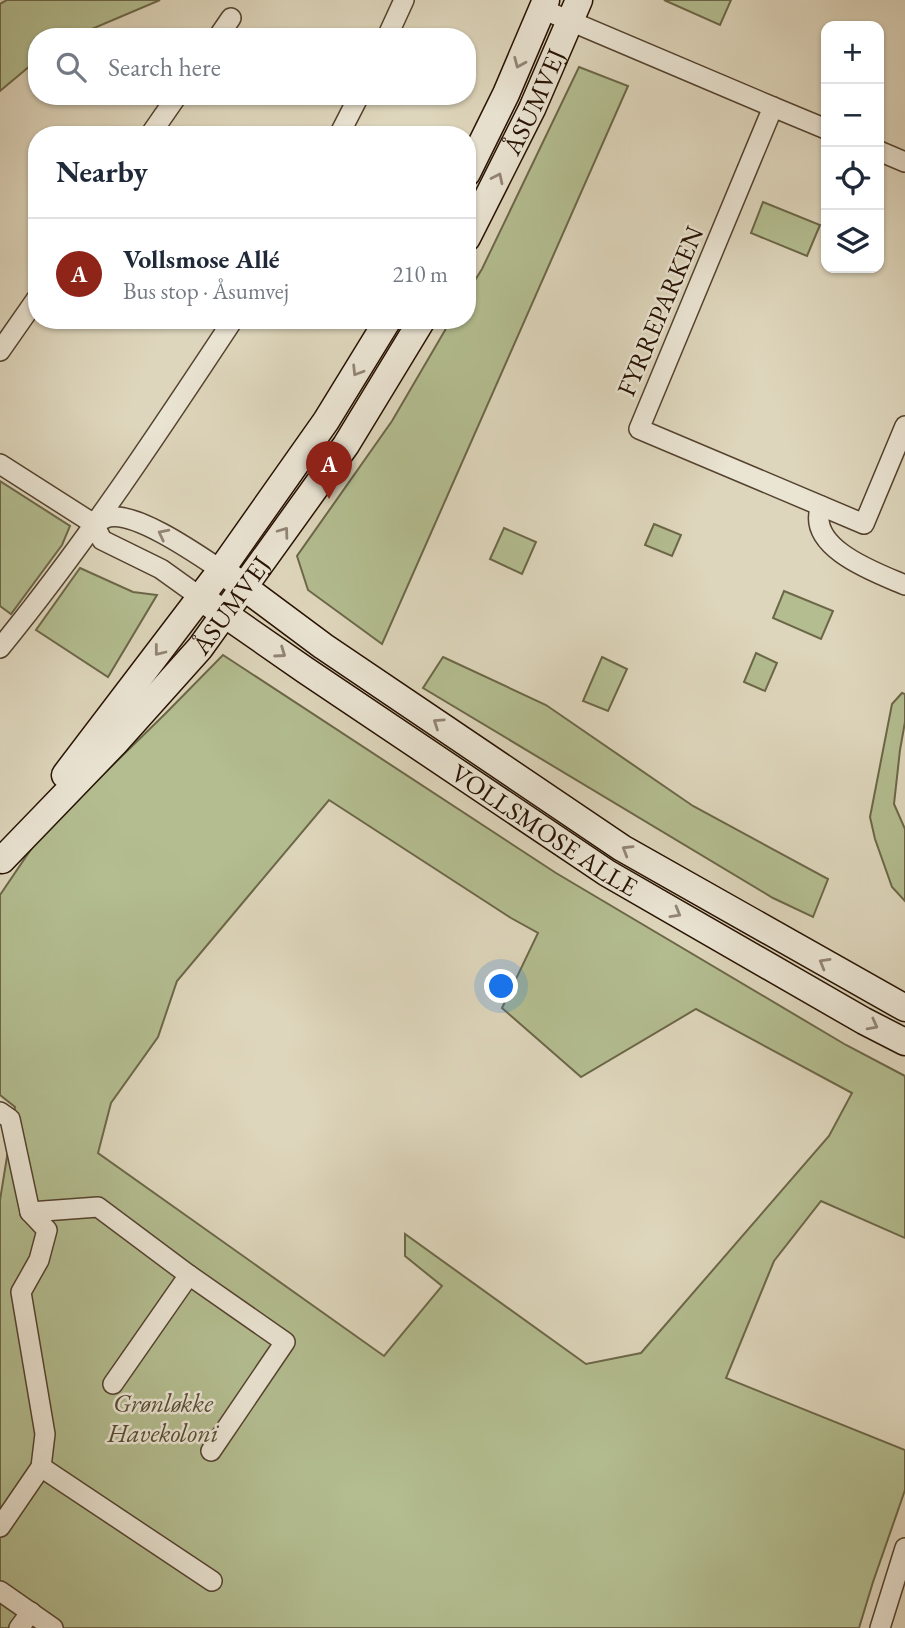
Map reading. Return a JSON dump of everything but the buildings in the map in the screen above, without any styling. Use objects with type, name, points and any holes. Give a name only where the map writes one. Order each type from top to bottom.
[{"type":"street","points":[[391,28],[404,0]]},
{"type":"street","points":[[544,5],[574,10],[821,128]]},
{"type":"street","name":"ÅSUMVEJ","points":[[476,155],[506,94],[544,5]]},
{"type":"street","name":"ÅSUMVEJ","points":[[476,221],[532,109],[574,10]]},
{"type":"street","points":[[224,28],[231,18]]},
{"type":"street","points":[[156,126],[171,105]]},
{"type":"street","points":[[344,126],[354,105]]},
{"type":"street","name":"FYRREPARKEN","points":[[773,107],[639,429],[864,524],[905,426]]},
{"type":"street","points":[[884,153],[905,162]]},
{"type":"street","points":[[0,351],[28,311]]},
{"type":"street","points":[[4,637],[52,582],[94,524],[227,329]]},
{"type":"street","name":"ÅSUMVEJ","points":[[1,862],[221,570],[326,421],[382,329]]},
{"type":"street","name":"ÅSUMVEJ","points":[[1,862],[125,732],[200,648],[346,446],[417,329]]},
{"type":"street","name":"ÅSUMVEJ","points":[[0,464],[94,524],[102,540],[161,569],[200,597]]},
{"type":"street","points":[[821,506],[818,514],[822,531],[838,551],[853,561],[905,585]]},
{"type":"street","name":"ÅSUMVEJ","points":[[94,524],[110,517],[128,519],[181,543],[221,570]]},
{"type":"street","name":"VOLLSMOSE ALLE","points":[[221,570],[323,646],[622,848],[905,1008]]},
{"type":"street","name":"VOLLSMOSE ALLE","points":[[200,597],[607,873],[905,1042]]},
{"type":"street","points":[[0,1112],[10,1119],[30,1212],[47,1230],[39,1260],[21,1292],[45,1434],[41,1467],[0,1527]]},
{"type":"street","points":[[30,1212],[99,1207],[189,1275],[285,1342],[211,1451]]},
{"type":"street","points":[[113,1384],[189,1275]]},
{"type":"street","points":[[41,1467],[212,1581]]},
{"type":"street","points":[[880,1628],[905,1548]]},
{"type":"street","points":[[0,1591],[25,1620],[53,1628]]},
{"type":"green space","points":[[7,0],[160,0],[94,28],[28,28],[28,68],[0,91],[0,4]]},
{"type":"green space","points":[[664,0],[731,0],[720,25]]},
{"type":"green space","points":[[579,67],[628,86],[382,644],[308,590],[297,556],[392,421],[446,329],[476,329],[476,279]]},
{"type":"green space","points":[[763,202],[820,225],[807,256],[751,233]]},
{"type":"green space","points":[[0,481],[70,526],[62,545],[11,614],[0,606]]},
{"type":"green space","points":[[654,524],[681,535],[672,556],[645,545]]},
{"type":"green space","points":[[504,528],[536,542],[522,574],[490,559]]},
{"type":"green space","points":[[80,568],[133,592],[157,595],[108,677],[36,630]]},
{"type":"green space","points":[[784,591],[833,611],[821,639],[773,618]]},
{"type":"green space","points":[[756,653],[777,663],[765,691],[744,682]]},
{"type":"green space","name":"Grønløkke Havekoloni","points":[[223,655],[556,873],[846,1045],[905,1076],[905,1238],[821,1201],[774,1261],[726,1378],[905,1450],[905,1490],[859,1628],[0,1628],[0,1200],[15,1107],[0,1095],[0,895],[40,836]],"holes":[[[329,800],[538,933],[502,1008],[581,1077],[696,1009],[852,1093],[829,1136],[641,1353],[586,1364],[405,1234],[405,1256],[442,1286],[384,1356],[98,1153],[111,1103],[158,1037],[177,981]]]},
{"type":"green space","points":[[443,657],[546,705],[693,806],[828,879],[813,917],[773,898],[423,688]]},
{"type":"green space","points":[[602,657],[627,669],[608,711],[583,701]]},
{"type":"green space","points":[[902,693],[905,694],[905,722],[894,804],[905,829],[905,901],[892,887],[870,817],[892,704]]},
{"type":"place","name":"Vollsmose Allé","points":[[329,499]]}]
